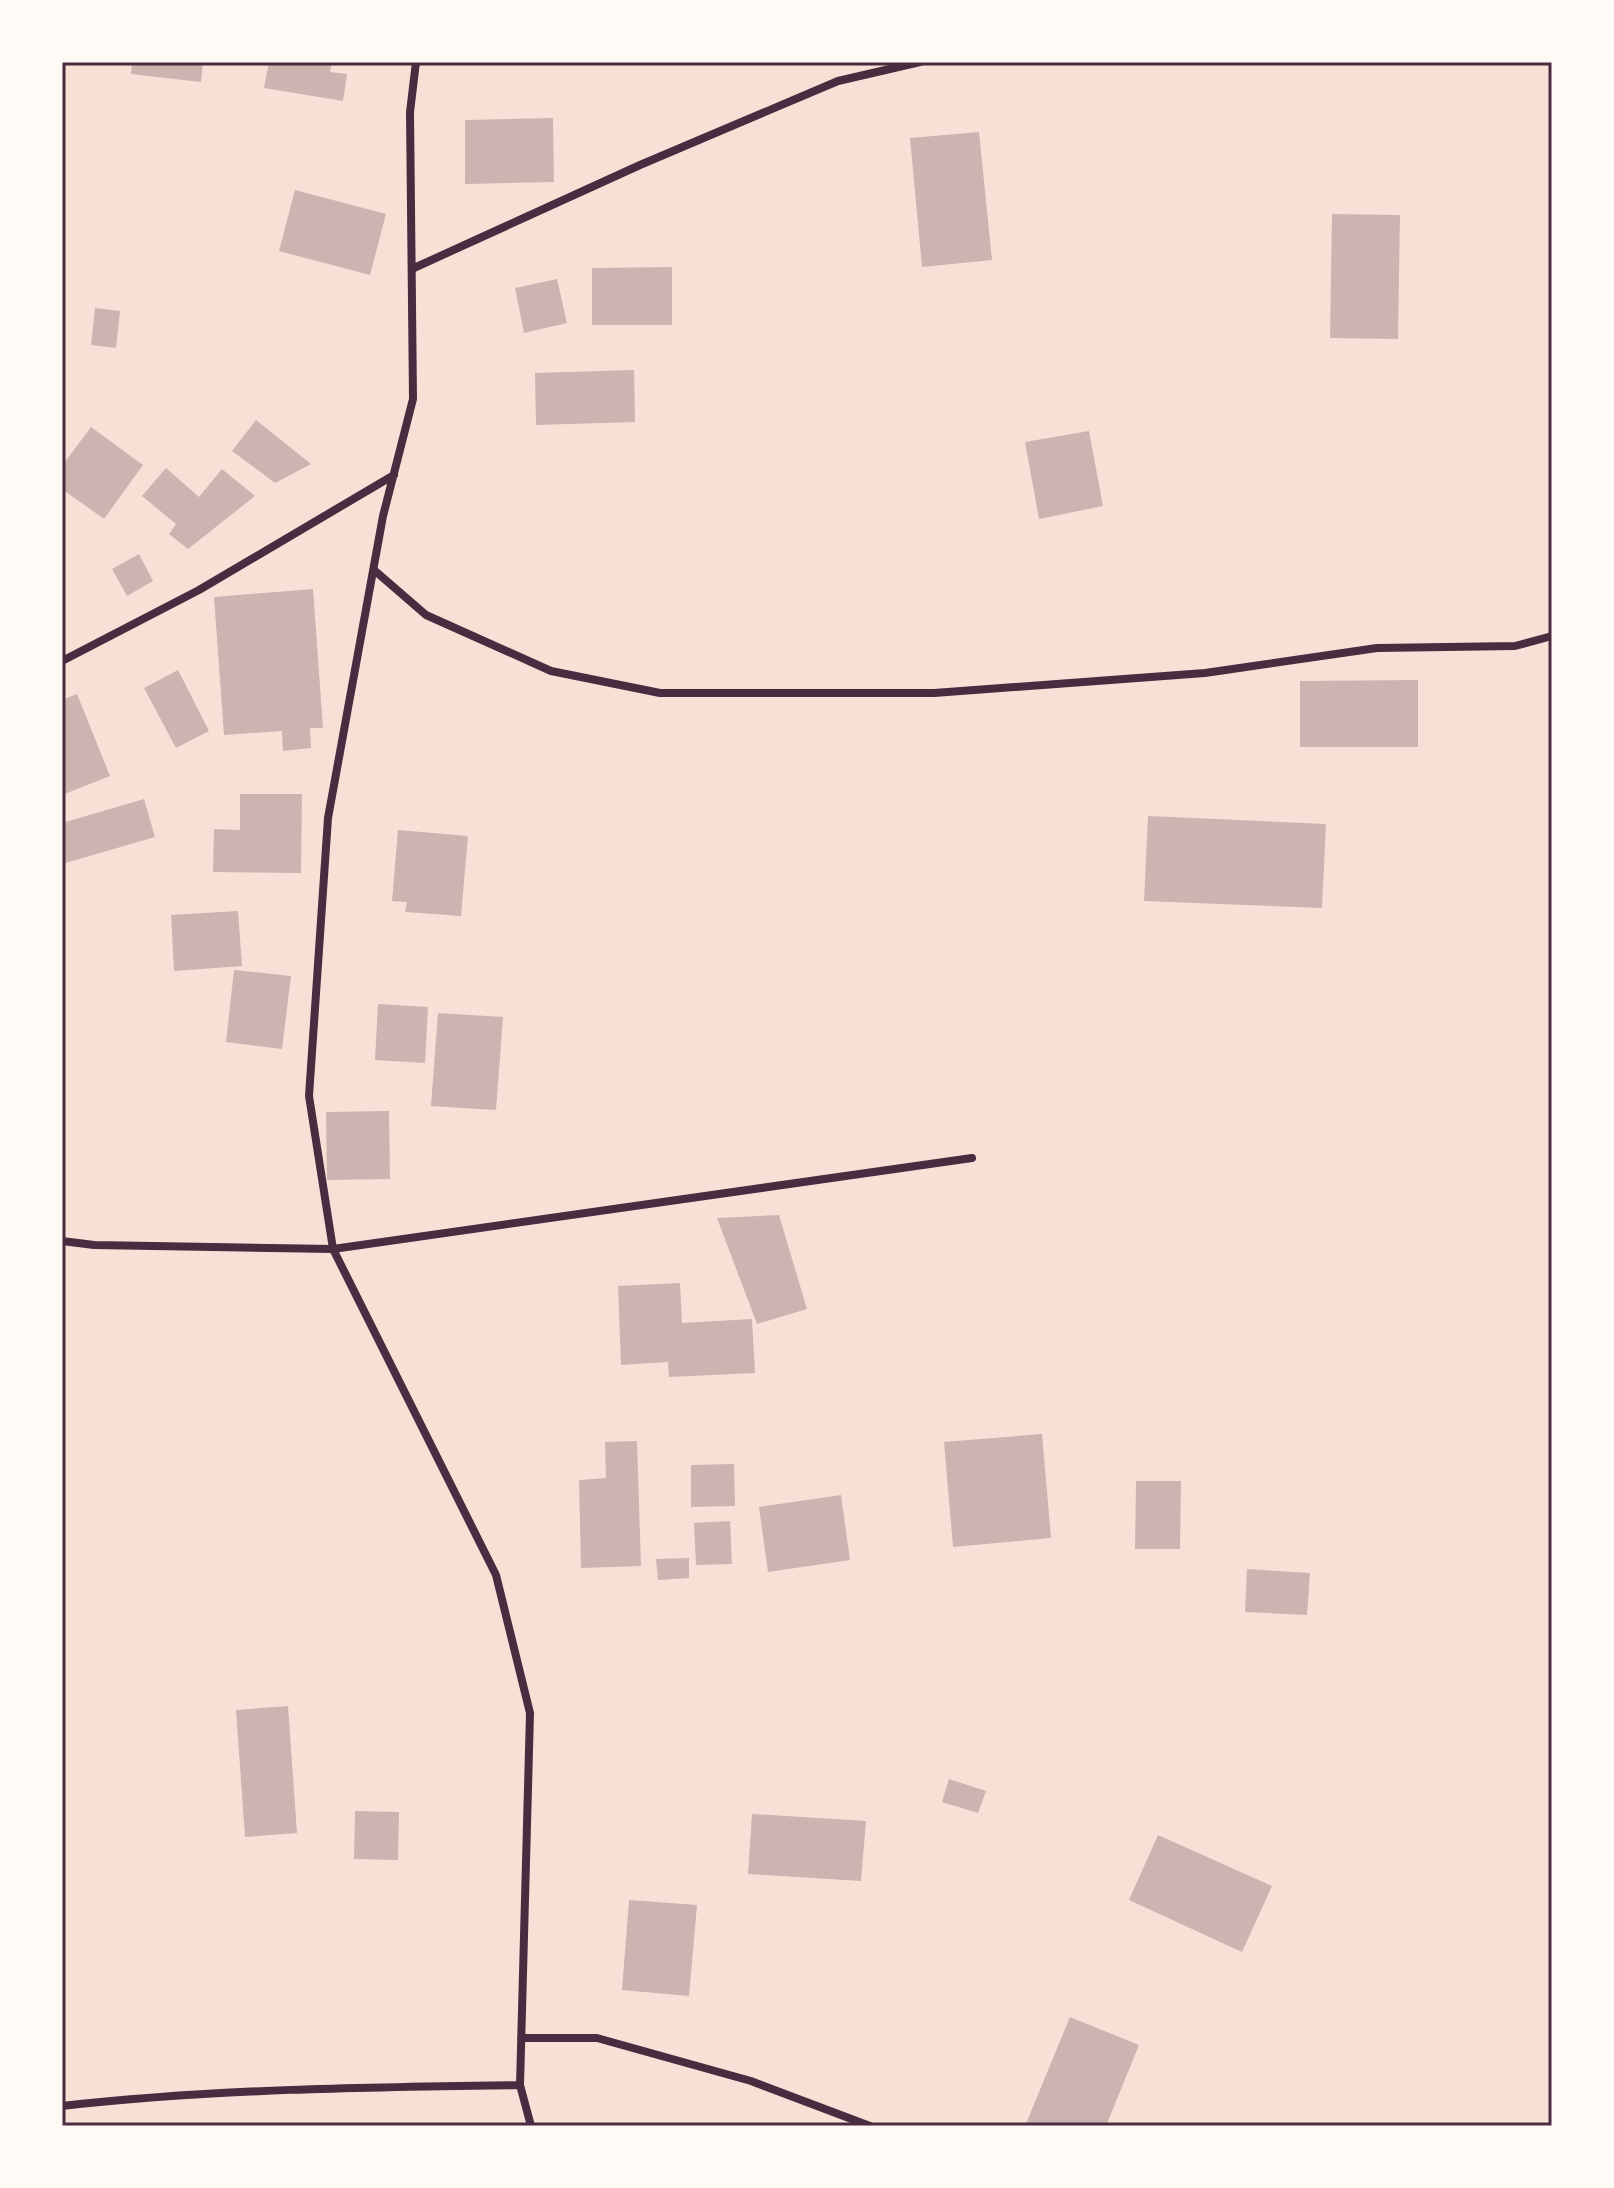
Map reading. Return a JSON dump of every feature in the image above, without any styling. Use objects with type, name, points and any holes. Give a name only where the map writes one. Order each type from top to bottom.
[{"type":"street","points":[[416,62],[410,112],[413,399],[374,570],[328,818],[309,1096],[333,1249],[496,1575],[530,1713],[520,2085],[531,2126]]},
{"type":"street","points":[[414,268],[640,165],[838,81],[920,62]]},
{"type":"street","points":[[62,661],[199,590],[394,475]]},
{"type":"street","points":[[374,570],[426,615],[551,671],[660,693],[934,693],[1205,673],[1377,648],[1515,646],[1552,636]]},
{"type":"street","points":[[62,1241],[94,1245],[333,1249],[972,1158]]},
{"type":"street","points":[[521,2038],[597,2038],[751,2081],[870,2126]]},
{"type":"street","points":[[62,2106],[122,2099],[351,2087],[520,2085]]},
{"type":"building","points":[[132,62],[203,62],[201,82],[131,74]]},
{"type":"building","points":[[269,62],[332,62],[330,72],[347,74],[343,101],[264,88]]},
{"type":"building","points":[[553,118],[554,182],[465,184],[465,120]]},
{"type":"building","points":[[979,132],[992,260],[922,267],[910,138]]},
{"type":"building","points":[[295,190],[386,214],[370,275],[279,251]]},
{"type":"building","points":[[1332,214],[1400,215],[1398,339],[1330,338]]},
{"type":"building","points":[[672,267],[672,325],[592,325],[592,268]]},
{"type":"building","points":[[557,279],[567,323],[524,333],[515,288]]},
{"type":"building","points":[[95,308],[120,311],[116,348],[91,345]]},
{"type":"building","points":[[634,370],[635,422],[536,425],[535,373]]},
{"type":"building","points":[[256,420],[311,464],[275,483],[232,451]]},
{"type":"building","points":[[91,427],[143,465],[104,519],[62,489],[62,466]]},
{"type":"building","points":[[1089,431],[1103,506],[1039,519],[1025,442]]},
{"type":"building","points":[[166,468],[199,497],[222,469],[255,496],[188,549],[169,534],[176,524],[142,496]]},
{"type":"building","points":[[139,554],[153,581],[127,596],[112,569]]},
{"type":"building","points":[[313,589],[323,728],[310,728],[311,748],[283,751],[282,731],[224,735],[214,597]]},
{"type":"building","points":[[178,670],[209,731],[176,748],[144,688]]},
{"type":"building","points":[[1418,680],[1418,747],[1300,747],[1300,681]]},
{"type":"building","points":[[77,694],[110,776],[62,795],[62,700]]},
{"type":"building","points":[[240,794],[302,794],[301,873],[213,872],[214,829],[240,830]]},
{"type":"building","points":[[144,799],[155,837],[62,864],[62,823]]},
{"type":"building","points":[[1148,816],[1326,824],[1322,908],[1144,901]]},
{"type":"building","points":[[398,830],[468,836],[461,916],[405,912],[407,902],[392,901]]},
{"type":"building","points":[[238,911],[242,966],[174,971],[171,915]]},
{"type":"building","points":[[234,970],[291,976],[282,1049],[226,1042]]},
{"type":"building","points":[[378,1004],[428,1007],[425,1063],[375,1060]]},
{"type":"building","points":[[438,1013],[503,1017],[496,1110],[431,1106]]},
{"type":"building","points":[[389,1111],[390,1179],[327,1180],[326,1112]]},
{"type":"building","points":[[779,1215],[807,1309],[757,1324],[717,1218]]},
{"type":"building","points":[[680,1283],[682,1323],[752,1319],[755,1373],[669,1377],[668,1362],[621,1365],[618,1286]]},
{"type":"building","points":[[1042,1434],[1051,1538],[953,1547],[944,1442]]},
{"type":"building","points":[[637,1441],[641,1566],[581,1568],[579,1480],[606,1478],[605,1442]]},
{"type":"building","points":[[734,1464],[735,1506],[691,1507],[691,1465]]},
{"type":"building","points":[[1136,1481],[1181,1481],[1180,1549],[1135,1549]]},
{"type":"building","points":[[841,1495],[850,1560],[768,1572],[759,1507]]},
{"type":"building","points":[[730,1521],[732,1564],[696,1565],[694,1523]]},
{"type":"building","points":[[689,1558],[689,1578],[658,1580],[656,1559]]},
{"type":"building","points":[[1247,1569],[1310,1573],[1307,1615],[1245,1612]]},
{"type":"building","points":[[288,1706],[297,1833],[245,1837],[236,1710]]},
{"type":"building","points":[[949,1779],[986,1791],[978,1813],[942,1802]]},
{"type":"building","points":[[355,1811],[399,1812],[398,1860],[354,1859]]},
{"type":"building","points":[[752,1814],[866,1821],[861,1881],[748,1874]]},
{"type":"building","points":[[1158,1835],[1272,1886],[1242,1952],[1129,1900]]},
{"type":"building","points":[[629,1900],[697,1905],[689,1996],[622,1990]]},
{"type":"building","points":[[1070,2017],[1139,2045],[1106,2126],[1025,2126]]}]
